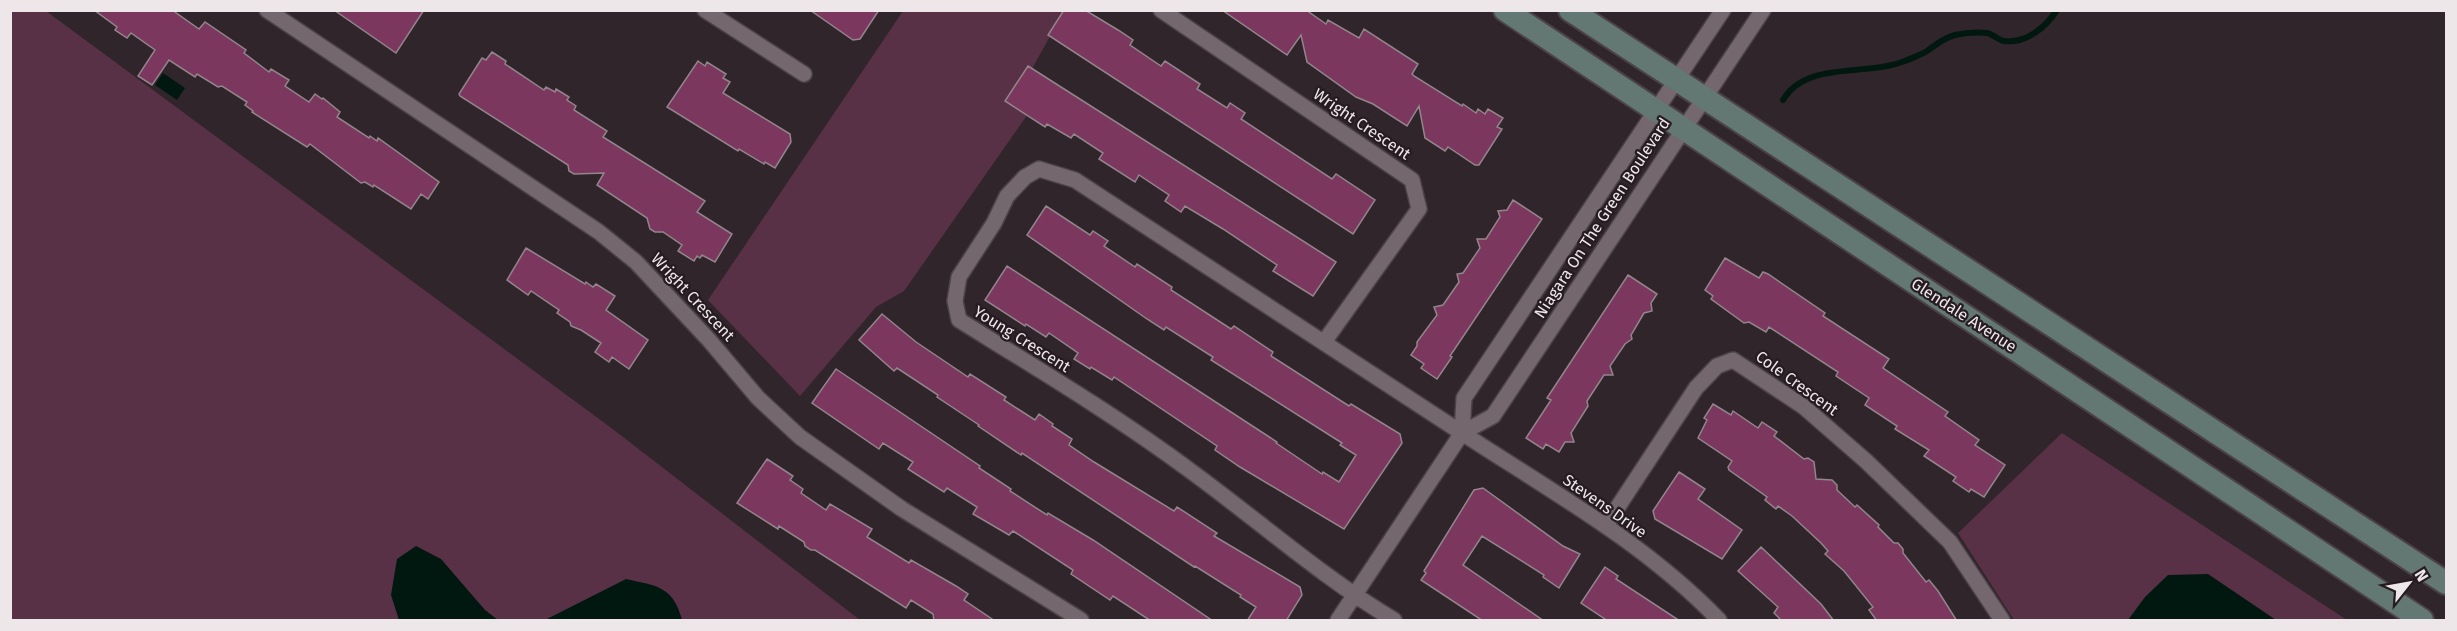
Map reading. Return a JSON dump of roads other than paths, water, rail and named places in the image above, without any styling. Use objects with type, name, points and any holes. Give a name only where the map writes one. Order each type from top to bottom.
[{"type":"main road","name":"Glendale Avenue","points":[[1505,10],[2418,618]]},
{"type":"main road","points":[[1570,10],[2446,583]]},
{"type":"street","name":"Wright Crescent","points":[[267,10],[599,232],[636,262],[709,340],[758,398],[800,437],[902,509],[1081,621]]},
{"type":"street","points":[[705,10],[804,74]]},
{"type":"street","name":"Wright Crescent","points":[[1161,10],[1412,180],[1419,209],[1324,342]]},
{"type":"street","name":"Niagara On The Green Boulevard","points":[[1462,433],[1464,398],[1723,10]]},
{"type":"street","name":"Niagara On The Green Boulevard","points":[[1338,621],[1462,433],[1493,416],[1763,10]]},
{"type":"street","name":"Young Crescent","points":[[1354,596],[1191,471],[1011,351],[959,320],[955,301],[959,277],[994,223],[1007,196],[1025,177],[1039,169],[1075,180],[1462,433]]},
{"type":"street","name":"Cole Crescent","points":[[1606,525],[1696,388],[1717,366],[1732,360],[1804,407],[1875,469],[1950,542],[2002,621]]},
{"type":"street","name":"Stevens Drive","points":[[1462,433],[1606,525],[1697,598],[1719,621]]},
{"type":"street","points":[[1354,596],[1394,621]]},
{"type":"waterway","points":[[1783,100],[1793,88],[1806,80],[1821,75],[1902,62],[1955,35],[1983,33],[2004,41],[2020,40],[2035,33],[2057,10]]}]
